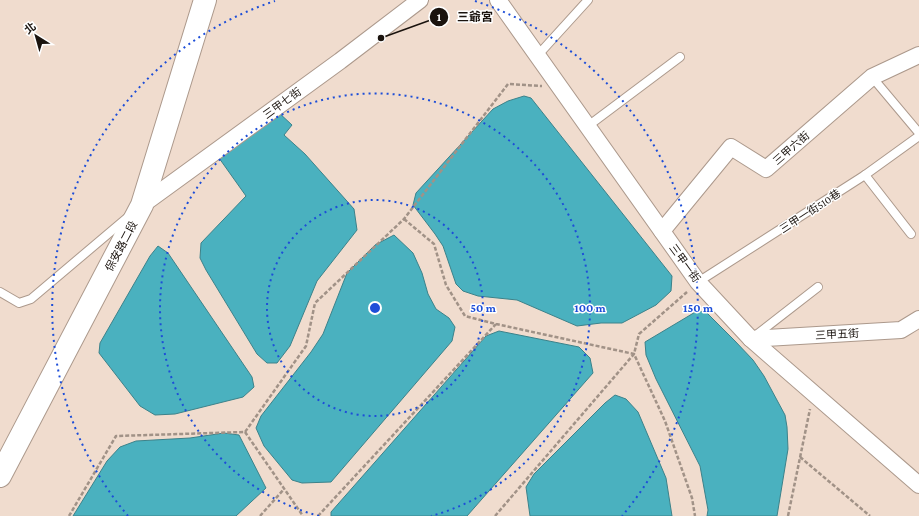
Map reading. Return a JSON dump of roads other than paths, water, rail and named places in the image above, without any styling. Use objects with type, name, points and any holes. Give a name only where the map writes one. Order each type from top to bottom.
[{"type":"street","name":"保安路二段","points":[[0,476],[142,205],[205,0]]},
{"type":"street","name":"三甲七街","points":[[142,205],[340,61],[420,0]]},
{"type":"street","name":"三甲一街","points":[[498,0],[698,282],[751,339],[919,485]]},
{"type":"street","name":"三甲六街","points":[[662,231],[731,147],[766,169],[872,77],[919,55]]},
{"type":"street","name":"三甲五街","points":[[751,339],[901,330],[919,318]]},
{"type":"lane","points":[[538,55],[588,0]]},
{"type":"lane","points":[[588,126],[680,57]]},
{"type":"lane","points":[[872,77],[919,133]]},
{"type":"lane","name":"三甲一街510巷","points":[[698,282],[866,175],[919,136]]},
{"type":"lane","points":[[866,175],[911,234]]},
{"type":"lane","points":[[0,292],[19,303],[31,299],[142,205]]},
{"type":"lane","points":[[751,339],[818,288]]},
{"type":"water","points":[[524,96],[531,98],[672,276],[671,291],[656,305],[622,323],[601,323],[577,326],[517,300],[478,296],[463,291],[456,284],[443,246],[413,205],[416,193],[493,109],[508,101]]},
{"type":"water","points":[[277,111],[292,125],[284,135],[305,154],[354,209],[357,230],[317,281],[290,346],[277,363],[267,363],[257,354],[200,258],[201,243],[246,196],[219,158]]},
{"type":"water","points":[[394,235],[413,253],[422,273],[428,294],[436,309],[449,318],[455,327],[452,341],[331,482],[302,483],[292,480],[264,446],[256,428],[261,416],[311,352],[323,334],[347,273],[375,245]]},
{"type":"water","points":[[158,246],[168,253],[252,377],[254,387],[243,397],[175,414],[155,415],[140,406],[99,353],[100,343],[150,256]]},
{"type":"water","points":[[697,311],[706,312],[753,360],[764,376],[785,415],[788,449],[777,516],[707,516],[708,510],[700,466],[656,379],[646,355],[645,342]]},
{"type":"water","points":[[499,331],[579,347],[590,358],[593,373],[467,516],[331,516],[331,512],[486,336]]},
{"type":"water","points":[[615,395],[626,399],[638,412],[666,478],[672,516],[530,516],[526,487],[534,474],[605,403]]},
{"type":"water","points":[[224,433],[239,435],[266,488],[236,516],[73,516],[107,461],[120,447],[136,441],[190,438]]},
{"type":"place","name":"三爺宮","points":[[381,38]]}]
